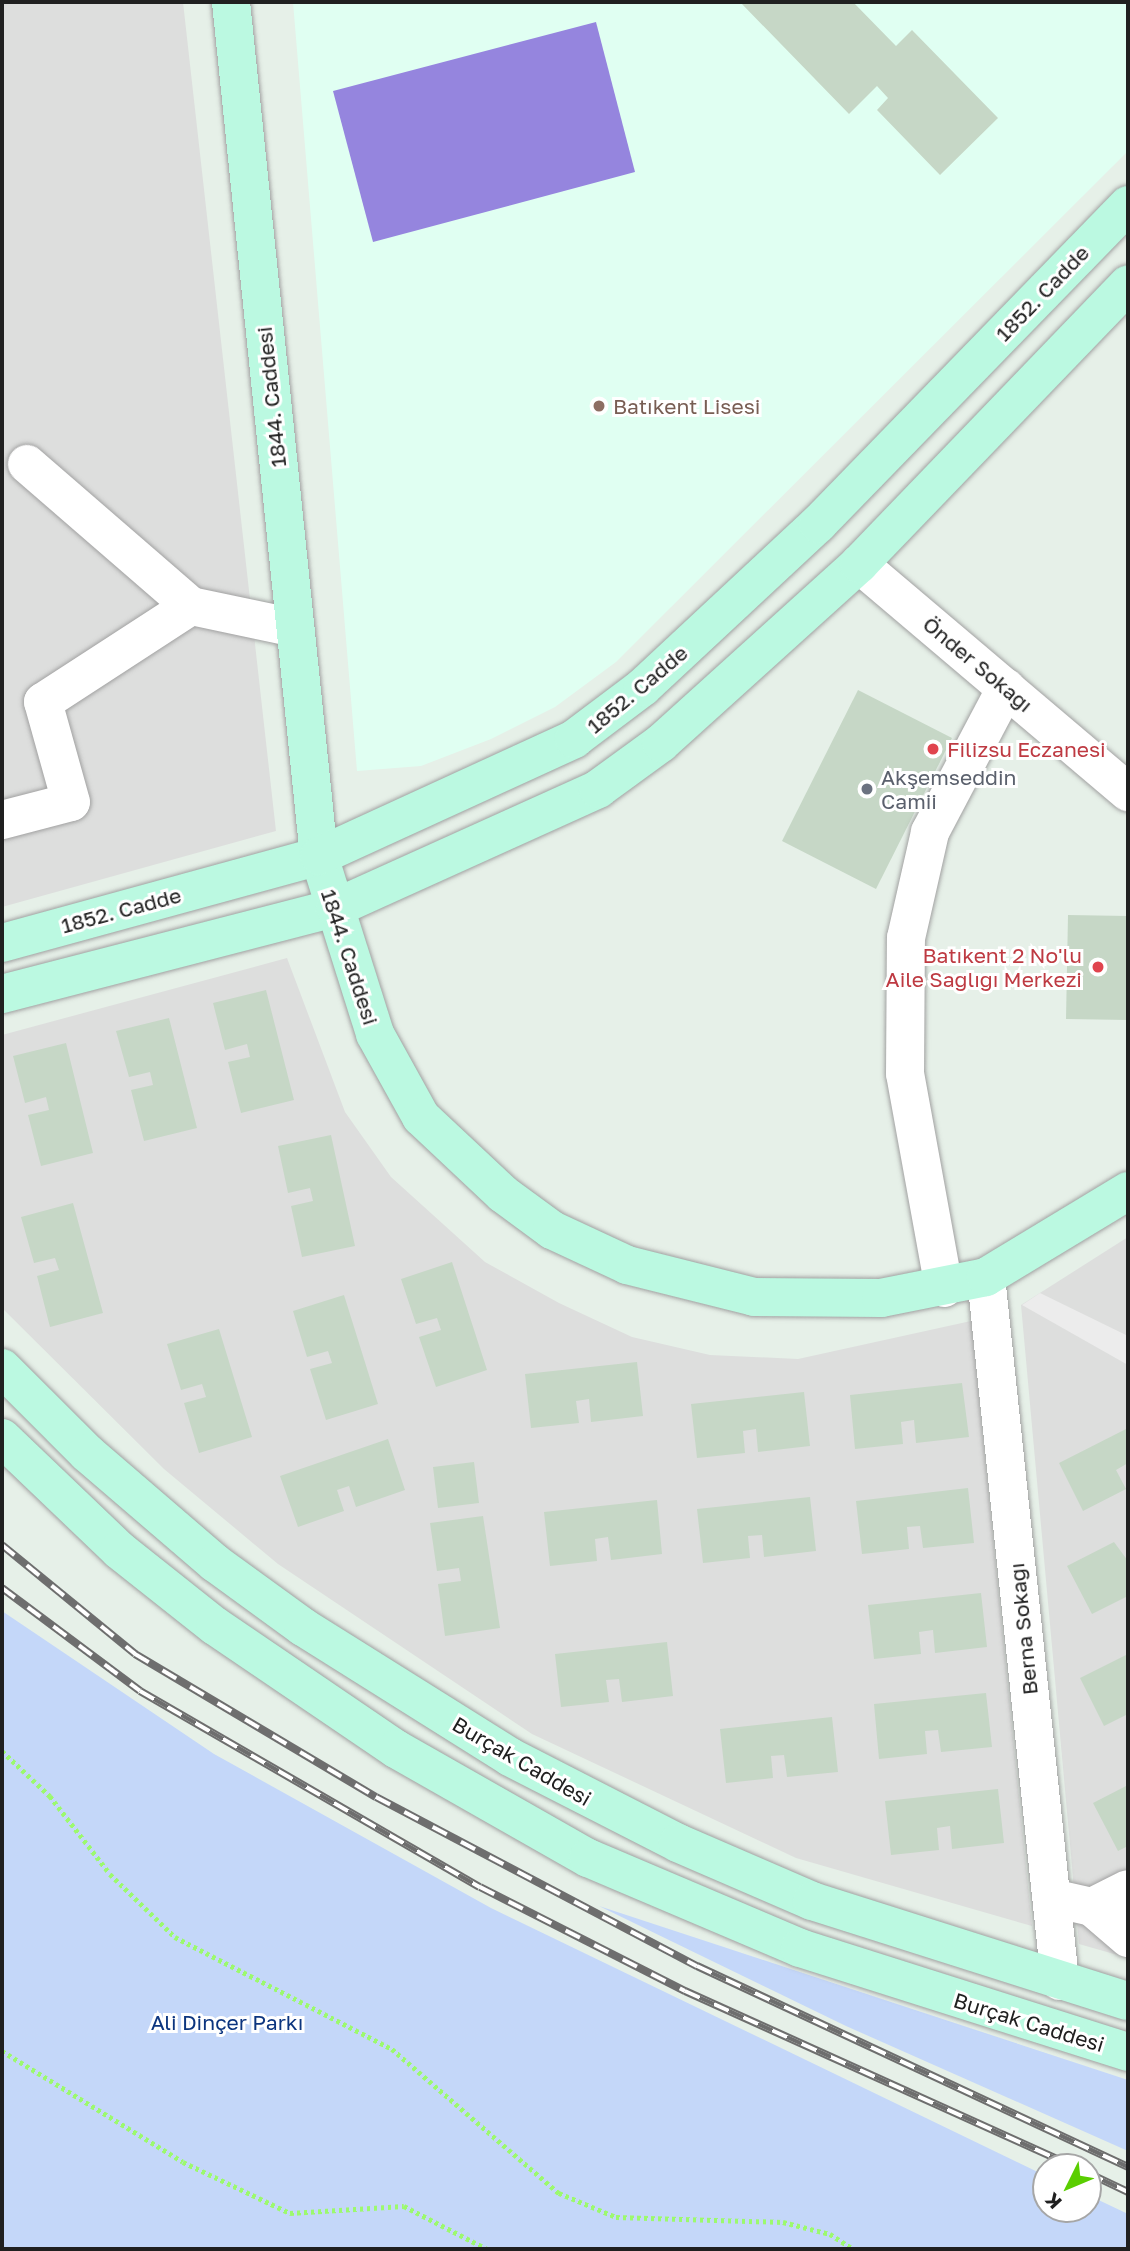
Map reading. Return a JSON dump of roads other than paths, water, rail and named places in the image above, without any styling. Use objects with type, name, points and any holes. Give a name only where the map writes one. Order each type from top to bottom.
[{"type":"street","name":"1844. Caddesi","points":[[231,2],[318,856],[375,1034],[408,1099],[459,1157],[552,1230],[627,1265],[754,1297],[881,1298],[944,1288],[986,1277],[1128,1191]]},
{"type":"street","name":"1852. Cadde","points":[[2,943],[318,856],[543,757],[607,716],[818,524],[1128,205]]},
{"type":"street","points":[[2,994],[335,908],[565,808],[621,774],[859,564],[1128,284]]},
{"type":"street","points":[[27,464],[191,606],[295,628]]},
{"type":"street","name":"Önder Sokağı","points":[[859,564],[1128,792]]},
{"type":"street","points":[[2,820],[71,802],[43,702],[191,606]]},
{"type":"street","points":[[944,1288],[905,1074],[906,938],[922,851],[1006,688]]},
{"type":"street","name":"Berna Sokağı","points":[[986,1277],[1060,1981]]},
{"type":"street","name":"Burçak Caddesi","points":[[2,1368],[215,1563],[303,1627],[510,1756],[653,1831],[812,1901],[1128,2001]]},
{"type":"street","name":"Burçak Caddesi","points":[[2,1438],[119,1550],[236,1641],[396,1749],[588,1858],[800,1948],[1128,2053]]},
{"type":"street","points":[[1092,1907],[1128,1889]]},
{"type":"street","points":[[1052,1898],[1092,1907],[1128,1938]]},
{"type":"railway","points":[[2,1545],[135,1654],[376,1797],[697,1966],[1128,2167]]},
{"type":"railway","points":[[2,1588],[140,1691],[480,1887],[685,1991],[1044,2153]]},
{"type":"railway","points":[[1102,2180],[1128,2192]]},
{"type":"place","name":"Batıkent Lisesi","points":[[599,406]]},
{"type":"place","name":"Filizsu Eczanesi","points":[[933,749]]},
{"type":"place","name":"Akşemseddin Camii","points":[[867,789]]},
{"type":"place","name":"Batıkent 2 No'lu Aile Sağlığı Merkezi","points":[[1098,967]]},
{"type":"park label","name":"Ali Dinçer Parkı","points":[[227,2022]]}]
